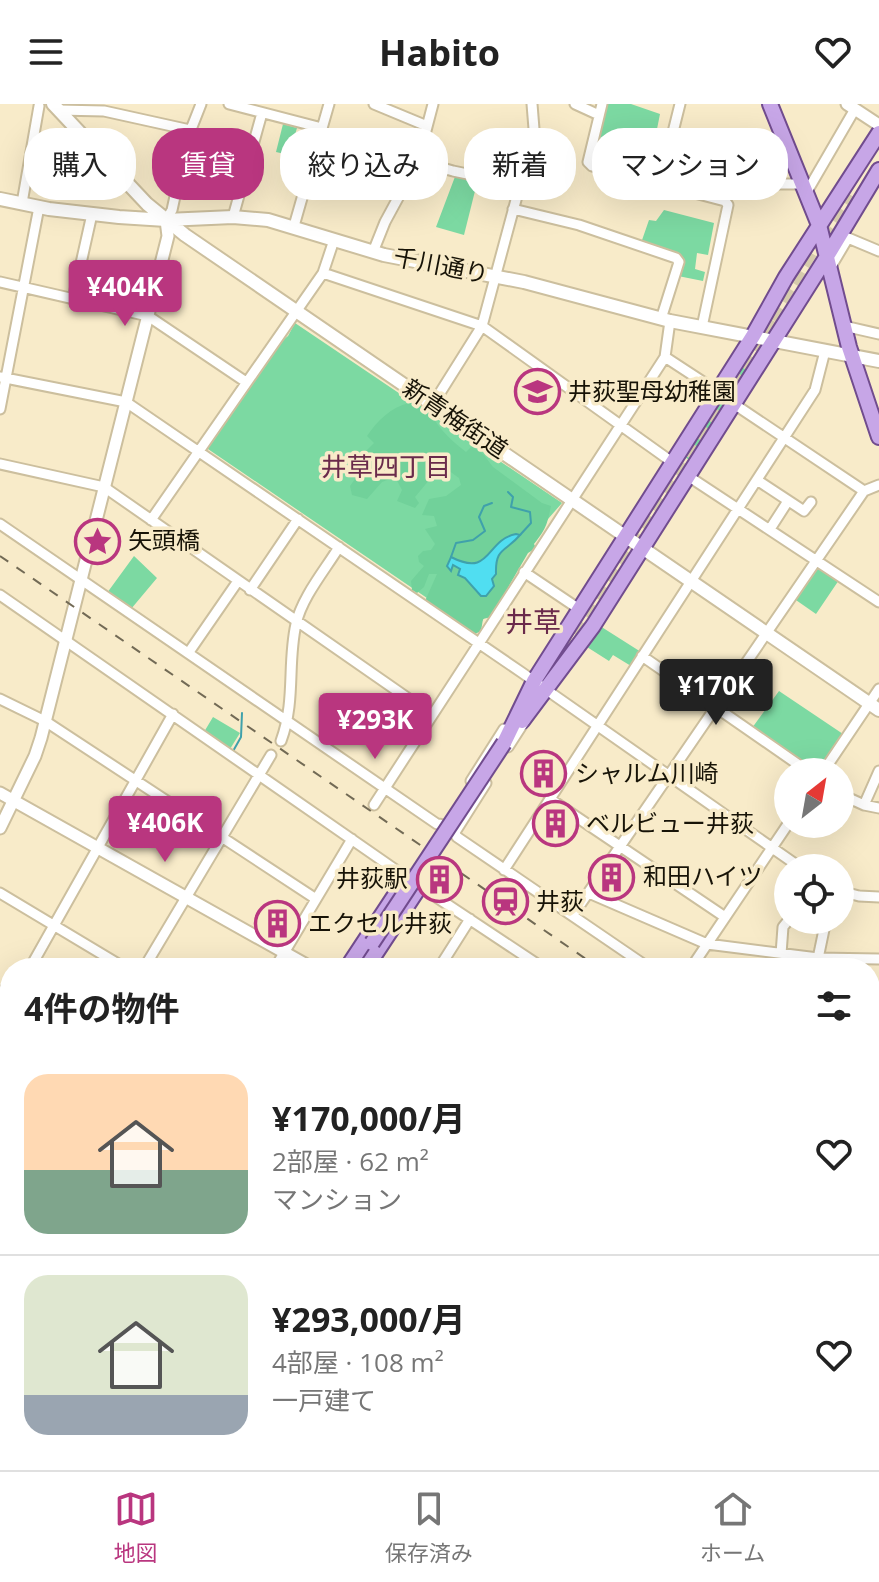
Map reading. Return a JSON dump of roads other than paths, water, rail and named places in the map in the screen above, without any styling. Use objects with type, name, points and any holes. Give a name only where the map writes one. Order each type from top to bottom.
[{"type":"main road","points":[[770,104],[819,225],[852,356],[879,437]]},
{"type":"main road","name":"新青梅街道","points":[[56,107],[166,220],[874,706]]},
{"type":"main road","points":[[363,958],[537,691],[548,659],[879,133]]},
{"type":"main road","points":[[537,691],[563,669],[643,548],[773,339],[828,264],[879,170]]},
{"type":"main road","points":[[852,175],[853,183],[858,188],[865,189],[870,185]]},
{"type":"main road","points":[[119,217],[134,210],[137,193]]},
{"type":"main road","points":[[839,194],[852,194],[858,205]]},
{"type":"main road","name":"千川通り","points":[[0,199],[119,217],[268,220],[373,252],[494,276],[666,320],[879,361]]},
{"type":"main road","points":[[772,301],[773,308],[779,313],[791,312]]},
{"type":"main road","points":[[733,367],[740,363],[747,365],[752,375]]},
{"type":"main road","points":[[642,511],[647,521],[661,520]]},
{"type":"main road","points":[[548,659],[552,668],[563,669]]},
{"type":"main road","points":[[362,958],[407,877]]},
{"type":"main road","points":[[364,958],[420,886]]},
{"type":"street","points":[[22,203],[40,105],[26,104]]},
{"type":"street","points":[[191,128],[201,104]]},
{"type":"street","points":[[229,104],[322,128],[329,104]]},
{"type":"street","points":[[374,104],[427,126],[433,104]]},
{"type":"street","points":[[402,115],[405,104]]},
{"type":"street","points":[[532,104],[534,128]]},
{"type":"street","points":[[575,104],[599,115]]},
{"type":"street","points":[[596,128],[602,104]]},
{"type":"street","points":[[674,128],[680,104]]},
{"type":"street","points":[[788,187],[803,189],[851,106],[879,125]]},
{"type":"street","points":[[56,107],[119,109],[172,128]]},
{"type":"street","points":[[233,217],[262,113]]},
{"type":"street","points":[[592,145],[588,162],[592,166]]},
{"type":"street","points":[[0,828],[35,756],[45,721],[168,236],[166,220],[174,200]]},
{"type":"street","points":[[294,226],[301,200]]},
{"type":"street","points":[[373,252],[397,200]]},
{"type":"street","points":[[433,404],[482,326],[516,200]]},
{"type":"street","points":[[702,327],[728,205],[721,200]]},
{"type":"street","points":[[0,409],[3,378],[39,207]]},
{"type":"street","points":[[374,805],[665,357],[666,320],[679,262],[676,258],[579,225],[513,209]]},
{"type":"street","points":[[73,299],[92,214]]},
{"type":"street","points":[[828,264],[848,238],[879,251]]},
{"type":"street","points":[[151,520],[323,273],[334,240]]},
{"type":"street","points":[[323,273],[482,326],[672,462]]},
{"type":"street","points":[[0,282],[148,316],[246,382]]},
{"type":"street","points":[[844,326],[879,334]]},
{"type":"street","points":[[504,870],[815,390],[825,351]]},
{"type":"street","points":[[665,357],[717,391]]},
{"type":"street","points":[[3,378],[126,402],[479,643],[537,691],[598,725],[781,854]]},
{"type":"street","points":[[734,404],[864,491]]},
{"type":"street","points":[[0,464],[104,487],[432,715]]},
{"type":"street","points":[[688,476],[879,602]]},
{"type":"street","points":[[757,480],[804,511],[811,502]]},
{"type":"street","points":[[573,915],[864,491],[879,485]]},
{"type":"street","points":[[770,529],[788,501]]},
{"type":"street","points":[[250,590],[298,519]]},
{"type":"street","points":[[0,524],[437,824],[443,824],[455,832],[457,837],[504,870],[635,958]]},
{"type":"street","points":[[281,741],[289,721],[297,621],[339,547]]},
{"type":"street","points":[[524,572],[579,609]]},
{"type":"street","points":[[189,652],[238,581]]},
{"type":"street","points":[[0,596],[527,958]]},
{"type":"street","points":[[642,656],[789,758]]},
{"type":"street","points":[[834,758],[874,706],[879,689]]},
{"type":"street","points":[[443,824],[537,691]]},
{"type":"street","points":[[455,832],[537,691]]},
{"type":"street","points":[[0,699],[45,721],[316,899]]},
{"type":"street","points":[[36,958],[173,714]]},
{"type":"street","points":[[150,958],[271,755]]},
{"type":"street","points":[[864,805],[879,771]]},
{"type":"street","points":[[0,793],[295,958]]},
{"type":"street","points":[[550,799],[725,917]]},
{"type":"street","points":[[854,800],[879,808]]},
{"type":"street","points":[[698,958],[779,838]]},
{"type":"street","points":[[282,958],[352,839]]},
{"type":"street","points":[[0,893],[108,958]]},
{"type":"street","points":[[589,893],[707,944],[797,958]]},
{"type":"street","points":[[854,895],[879,897]]},
{"type":"street","points":[[445,958],[470,919]]},
{"type":"street","points":[[781,954],[782,934]]},
{"type":"street","points":[[818,958],[823,934]]},
{"type":"water","points":[[520,535],[499,554],[496,574],[492,579],[494,586],[486,596],[481,596],[465,578],[458,575],[460,569],[453,565],[451,571],[447,566],[451,557],[464,562],[481,561],[499,543]]},
{"type":"waterway","points":[[508,492],[513,497],[511,507],[530,512],[531,523],[520,535]]},
{"type":"waterway","points":[[451,557],[456,543],[473,540],[485,531],[479,517],[484,506],[492,503]]},
{"type":"waterway","points":[[232,753],[241,737],[242,713]]},
{"type":"tunnel","points":[[826,241],[855,198]]},
{"type":"tunnel","points":[[770,318],[826,227]]},
{"type":"tunnel","points":[[553,670],[781,313]]},
{"type":"railway","points":[[0,556],[584,958]]},
{"type":"place","name":"井荻聖母幼稚園","points":[[537,392]]},
{"type":"place","name":"矢頭橋","points":[[97,541]]},
{"type":"place","name":"シャルム川崎","points":[[544,774]]},
{"type":"place","name":"ベルビュー井荻","points":[[555,824]]},
{"type":"place","name":"和田ハイツ","points":[[612,877]]},
{"type":"place","name":"井荻駅","points":[[439,879]]},
{"type":"place","name":"井荻","points":[[505,902]]},
{"type":"place","name":"エクセル井荻","points":[[277,924]]},
{"type":"district","name":"井草四丁目","points":[[386,467]]},
{"type":"district","name":"井草","points":[[533,622]]}]
